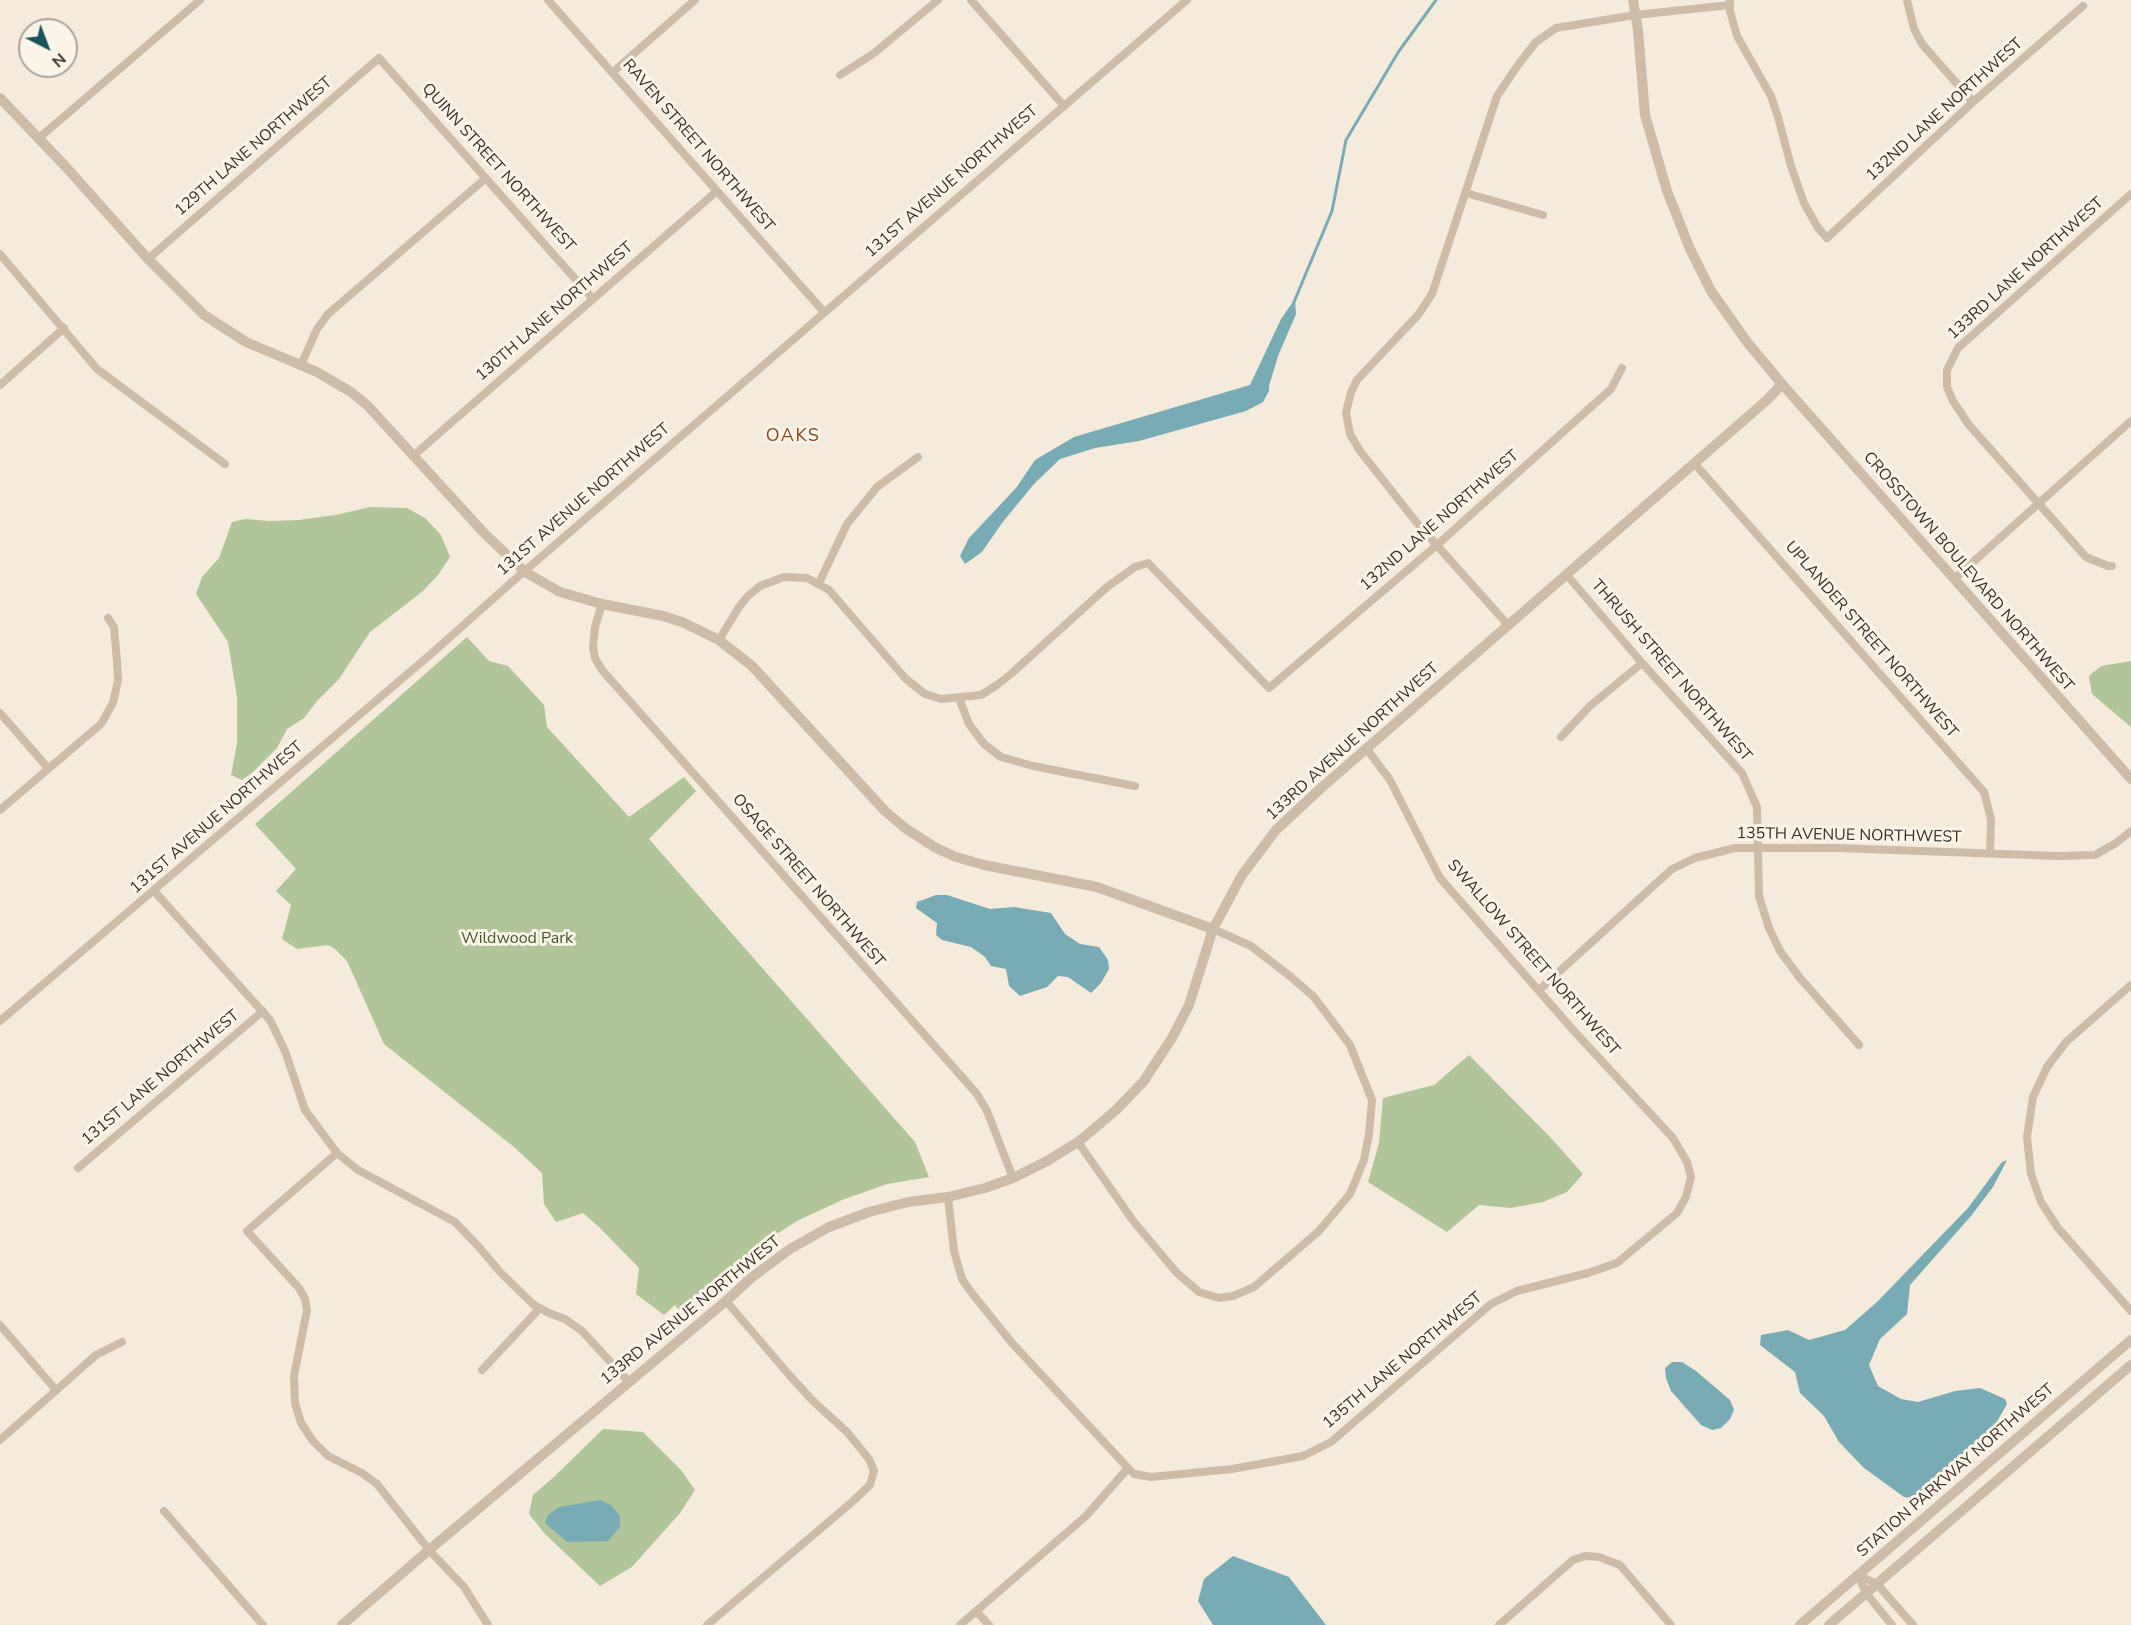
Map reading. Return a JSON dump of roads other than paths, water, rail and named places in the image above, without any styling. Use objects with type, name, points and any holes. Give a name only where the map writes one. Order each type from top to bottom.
[{"type":"street","points":[[39,138],[200,0]]},
{"type":"street","name":"RAVEN STREET NORTHWEST","points":[[548,0],[824,312]]},
{"type":"street","points":[[613,72],[695,0]]},
{"type":"street","points":[[840,75],[873,54],[938,0]]},
{"type":"street","points":[[971,0],[1064,106]]},
{"type":"street","name":"131ST AVENUE NORTHWEST","points":[[0,1021],[154,892],[1187,0]]},
{"type":"street","name":"CROSSTOWN BOULEVARD NORTHWEST","points":[[1633,0],[1638,30],[1645,115],[1667,191],[1690,249],[1711,291],[1747,342],[1782,384],[2131,778]]},
{"type":"street","points":[[1907,0],[1914,29],[1922,44],[1973,102]]},
{"type":"street","points":[[1508,625],[1437,546],[1359,451],[1350,434],[1346,413],[1357,380],[1418,315],[1432,294],[1497,96],[1536,42],[1557,28],[1730,2]]},
{"type":"street","name":"132ND LANE NORTHWEST","points":[[1730,2],[1730,11],[1737,36],[1771,96],[1779,117],[1791,166],[1804,203],[1818,228],[1827,238],[1973,102],[2084,6]]},
{"type":"street","name":"QUINN STREET NORTHWEST","points":[[379,58],[593,299]]},
{"type":"street","name":"129TH LANE NORTHWEST","points":[[148,259],[379,58]]},
{"type":"street","points":[[0,98],[148,259],[204,315],[246,342],[317,372],[351,392],[368,406],[484,533],[525,572],[560,592],[682,622],[719,640],[752,666],[885,811],[936,848],[956,857],[984,865],[1097,887],[1213,929],[1251,946],[1314,997],[1350,1045],[1372,1100],[1369,1134],[1360,1172],[1350,1194],[1319,1231],[1254,1287],[1233,1296],[1220,1298],[1199,1292],[1177,1273],[1134,1222],[1078,1142]]},
{"type":"street","points":[[301,365],[317,328],[328,314],[486,178]]},
{"type":"street","name":"130TH LANE NORTHWEST","points":[[413,456],[717,191]]},
{"type":"street","points":[[1466,193],[1543,215]]},
{"type":"street","name":"133RD LANE NORTHWEST","points":[[2038,504],[1969,425],[1953,401],[1947,387],[1947,370],[1959,348],[2131,194]]},
{"type":"street","points":[[0,254],[97,369],[225,464]]},
{"type":"street","points":[[0,385],[64,328]]},
{"type":"street","name":"132ND LANE NORTHWEST","points":[[959,698],[981,695],[997,685],[1107,587],[1135,567],[1148,562],[1269,688],[1437,546],[1611,389],[1622,368]]},
{"type":"street","name":"133RD AVENUE NORTHWEST","points":[[342,1625],[751,1278],[790,1249],[829,1227],[869,1212],[908,1202],[948,1197],[1013,1178],[1078,1142],[1124,1102],[1143,1082],[1164,1052],[1189,1005],[1213,929],[1242,875],[1276,830],[1366,748],[1782,384]]},
{"type":"street","points":[[1954,579],[2131,421]]},
{"type":"street","points":[[819,583],[847,524],[877,487],[918,457]]},
{"type":"street","name":"UPLANDER STREET NORTHWEST","points":[[1694,463],[1984,792],[1991,819],[1990,853]]},
{"type":"street","points":[[2038,504],[2086,557],[2112,566]]},
{"type":"street","name":"THRUSH STREET NORTHWEST","points":[[1566,574],[1642,663],[1742,773],[1756,807],[1759,896],[1769,928],[1780,951],[1800,978],[1858,1045]]},
{"type":"street","points":[[719,640],[747,596],[760,586],[784,577],[807,578],[829,590],[906,679],[926,694],[941,699],[959,698],[969,724],[984,744],[1000,757],[1033,766],[1135,786]]},
{"type":"street","name":"OSAGE STREET NORTHWEST","points":[[602,604],[595,627],[593,647],[602,670],[977,1094],[987,1111],[1013,1178]]},
{"type":"street","points":[[0,810],[101,724],[113,703],[118,681],[117,661],[114,627],[108,618]]},
{"type":"street","points":[[1561,737],[1590,706],[1642,663]]},
{"type":"street","points":[[0,713],[48,768]]},
{"type":"street","name":"SWALLOW STREET NORTHWEST","points":[[1366,748],[1390,780],[1440,878],[1673,1138],[1687,1162],[1691,1177]]},
{"type":"street","name":"135TH AVENUE NORTHWEST","points":[[1539,990],[1672,869],[1695,858],[1735,848],[2095,855],[2131,831]]},
{"type":"street","points":[[154,892],[270,1020],[285,1052],[305,1110],[337,1153],[358,1170],[455,1222],[500,1272],[540,1308],[566,1319],[582,1331],[629,1382]]},
{"type":"street","points":[[2131,985],[2066,1042],[2047,1067],[2033,1097],[2027,1137],[2031,1174],[2041,1202],[2058,1228],[2131,1311]]},
{"type":"street","name":"131ST LANE NORTHWEST","points":[[78,1168],[263,1011]]},
{"type":"street","points":[[337,1153],[247,1232],[299,1288],[306,1299],[308,1310],[294,1376],[295,1403],[301,1423],[313,1441],[328,1456],[362,1473],[377,1484],[429,1550],[464,1587],[488,1625]]},
{"type":"street","name":"135TH LANE NORTHWEST","points":[[1128,1468],[1134,1474],[1151,1477],[1232,1469],[1303,1456],[1331,1442],[1491,1304],[1517,1291],[1588,1273],[1617,1263],[1677,1213],[1686,1197],[1691,1177]]},
{"type":"street","points":[[948,1197],[954,1251],[962,1279],[1012,1343],[1128,1468],[1086,1516],[960,1625]]},
{"type":"street","points":[[707,1625],[852,1502],[870,1485],[874,1471],[869,1460],[847,1432],[806,1393],[726,1301]]},
{"type":"street","points":[[482,1370],[540,1308]]},
{"type":"street","points":[[0,1325],[56,1390]]},
{"type":"street","name":"STATION PARKWAY NORTHWEST","points":[[1800,1625],[2131,1340]]},
{"type":"street","points":[[0,1440],[96,1355],[122,1342]]},
{"type":"street","name":"STATION PARKWAY NORTHWEST","points":[[1830,1625],[2131,1365]]},
{"type":"street","points":[[164,1511],[263,1625]]},
{"type":"street","points":[[1499,1625],[1573,1560],[1585,1556],[1599,1557],[1620,1565],[1671,1625]]},
{"type":"street","points":[[1858,1575],[1877,1584],[1913,1625]]},
{"type":"street","points":[[1858,1575],[1866,1593],[1892,1625]]},
{"type":"street","points":[[976,1611],[989,1625]]},
{"type":"water","points":[[1295,299],[1296,314],[1278,356],[1269,391],[1263,402],[1246,411],[1139,441],[1095,448],[1060,459],[1034,484],[982,552],[965,564],[960,556],[969,538],[1016,488],[1035,460],[1074,437],[1250,385],[1281,319]]},
{"type":"water","points":[[936,895],[947,895],[990,909],[1014,907],[1051,913],[1065,934],[1080,944],[1099,947],[1108,960],[1109,969],[1101,983],[1091,993],[1068,977],[1058,976],[1047,987],[1020,996],[1009,986],[1006,969],[991,966],[985,957],[971,947],[942,940],[936,935],[937,923],[916,908],[917,902]]},
{"type":"water","points":[[2007,1160],[1993,1187],[1971,1216],[1910,1285],[1907,1314],[1880,1339],[1869,1365],[1878,1386],[1901,1399],[1918,1402],[1955,1391],[1980,1388],[2005,1399],[2007,1404],[1995,1425],[1914,1498],[1904,1497],[1864,1468],[1839,1442],[1824,1416],[1800,1393],[1795,1372],[1760,1345],[1761,1335],[1788,1330],[1809,1340],[1845,1330],[1877,1302],[1968,1208],[2002,1162]]},
{"type":"water","points":[[1672,1362],[1682,1362],[1696,1371],[1730,1400],[1734,1410],[1730,1419],[1721,1428],[1712,1430],[1701,1425],[1671,1391],[1665,1368]]},
{"type":"water","points":[[601,1500],[612,1506],[620,1516],[620,1527],[608,1541],[567,1542],[545,1523],[548,1515],[559,1507]]},
{"type":"water","points":[[1233,1556],[1289,1577],[1326,1625],[1213,1625],[1198,1601],[1204,1579]]},
{"type":"waterway","points":[[1294,302],[1332,211],[1346,140],[1399,51],[1436,0]]},
{"type":"district","name":"OAKS","points":[[793,437]]},
{"type":"park label","name":"Wildwood Park","points":[[517,939]]}]
